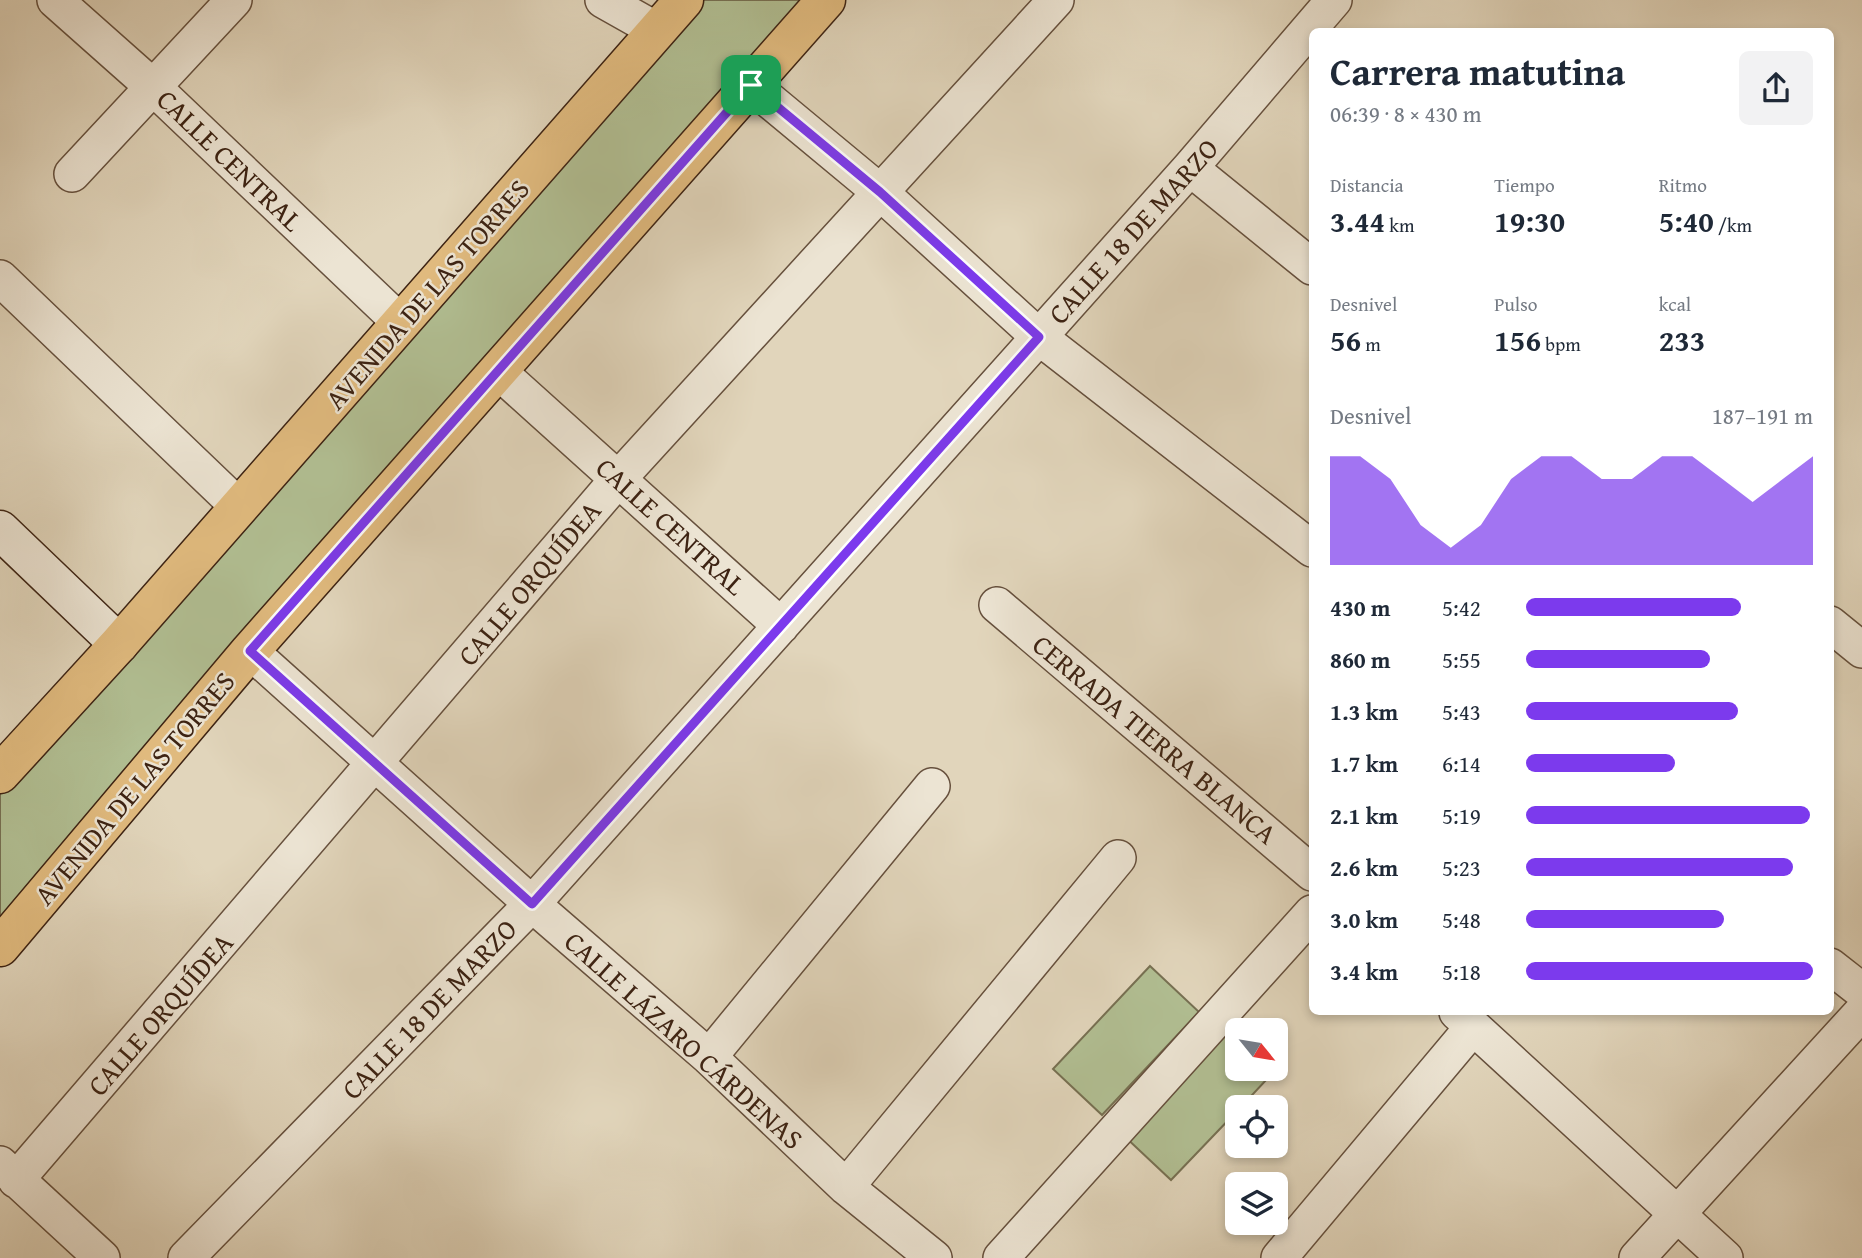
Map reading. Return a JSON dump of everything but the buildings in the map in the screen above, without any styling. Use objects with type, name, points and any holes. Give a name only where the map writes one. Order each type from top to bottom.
[{"type":"main road","name":"AVENIDA DE LAS TORRES","points":[[0,774],[119,644],[684,0]]},
{"type":"main road","name":"AVENIDA DE LAS TORRES","points":[[0,947],[250,651],[826,0]]},
{"type":"street","name":"CALLE CENTRAL","points":[[55,0],[153,87],[401,323]]},
{"type":"street","points":[[72,174],[234,0]]},
{"type":"street","points":[[603,0],[658,31]]},
{"type":"street","name":"CALLE ORQUÍDEA","points":[[8,1172],[376,763],[619,478],[1056,0]]},
{"type":"street","name":"CALLE 18 DE MARZO","points":[[1310,28],[1334,0]]},
{"type":"street","name":"CALLE 18 DE MARZO","points":[[186,1258],[532,904],[1190,168],[1309,29]]},
{"type":"street","points":[[751,85],[880,192],[1039,337],[1309,547]]},
{"type":"street","points":[[1190,168],[1309,265]]},
{"type":"street","points":[[0,278],[239,507]]},
{"type":"street","name":"CALLE CENTRAL","points":[[498,371],[781,626]]},
{"type":"street","points":[[0,530],[119,644]]},
{"type":"street","name":"CERRADA TIERRA BLANCA","points":[[997,605],[1309,870]]},
{"type":"street","points":[[1834,627],[1862,650]]},
{"type":"street","name":"CALLE LÁZARO CÁRDENAS","points":[[250,651],[532,904],[709,1057],[846,1187],[934,1258]]},
{"type":"street","points":[[709,1057],[932,786]]},
{"type":"street","points":[[846,1187],[1118,858]]},
{"type":"street","points":[[1001,1258],[1309,916]]},
{"type":"street","points":[[1834,969],[1862,991]]},
{"type":"street","points":[[1637,1258],[1862,1012]]},
{"type":"street","points":[[1279,1258],[1465,1019],[1725,1258]]},
{"type":"street","points":[[8,1172],[102,1258]]},
{"type":"green space","points":[[698,0],[817,0],[0,923],[0,785]]},
{"type":"green space","points":[[1150,966],[1199,1012],[1102,1115],[1053,1069]]},
{"type":"green space","points":[[1219,1031],[1225,1037],[1225,1082],[1264,1082],[1252,1095],[1225,1095],[1225,1124],[1171,1180],[1122,1134]]},
{"type":"route","points":[[751,85],[880,192],[1039,337],[532,904],[250,651],[751,85]]}]
